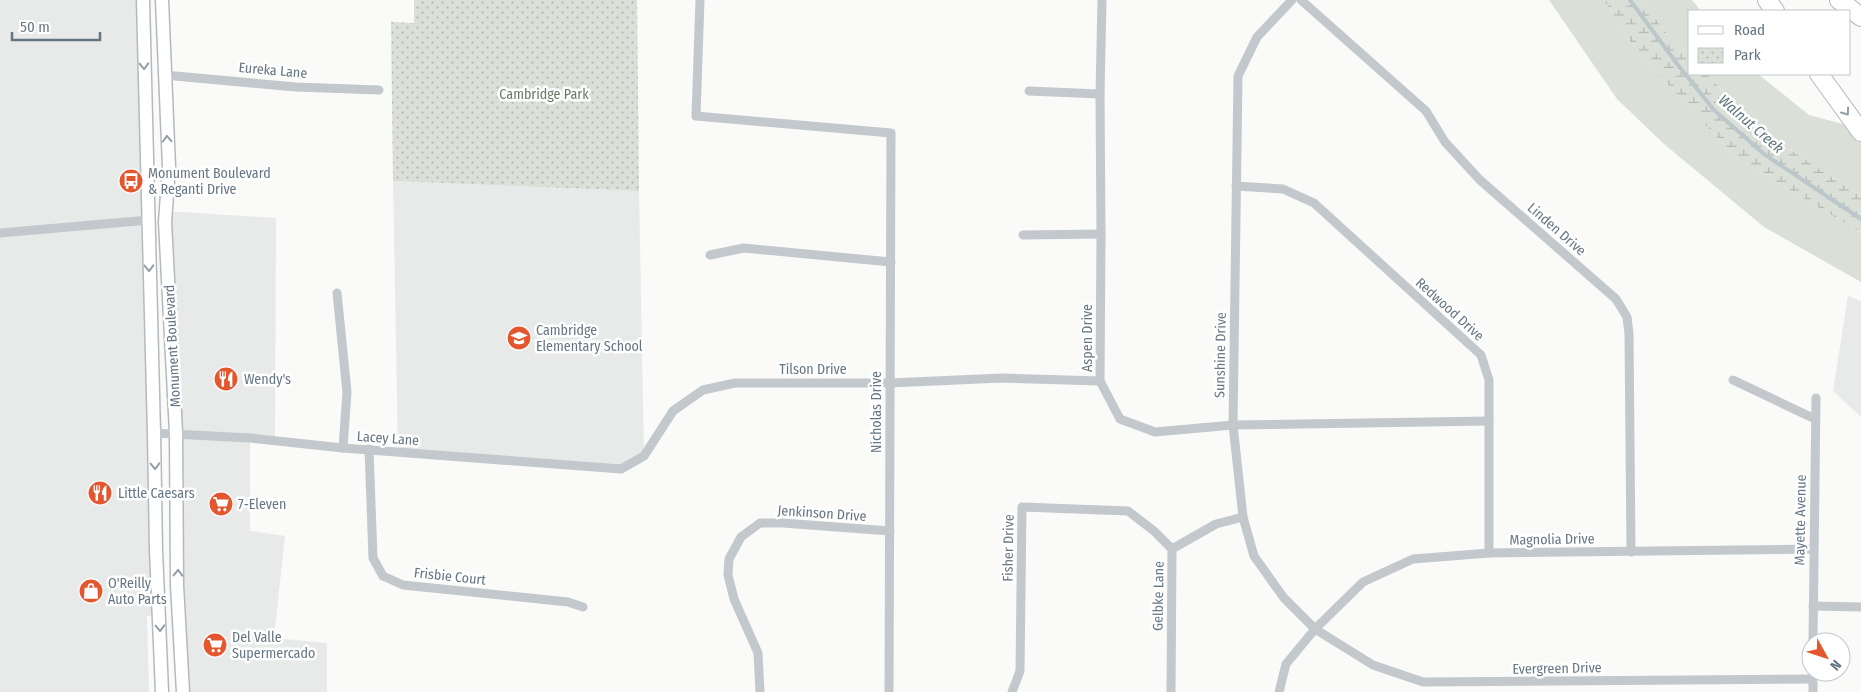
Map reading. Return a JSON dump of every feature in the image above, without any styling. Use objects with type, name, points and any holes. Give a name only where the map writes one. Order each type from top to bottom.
[{"type":"highway","points":[[1839,0],[1861,17]]},
{"type":"highway","points":[[1820,75],[1861,132]]},
{"type":"main road","name":"Monument Boulevard","points":[[143,0],[156,550],[162,692]]},
{"type":"main road","name":"Monument Boulevard","points":[[162,0],[169,166],[165,222],[176,434],[177,585],[183,692]]},
{"type":"street","name":"Nicholas Drive","points":[[700,0],[696,116],[890,133],[889,692]]},
{"type":"street","name":"Aspen Drive","points":[[1102,0],[1100,94],[1102,234],[1100,381],[1120,418],[1155,432],[1233,425],[1489,422]]},
{"type":"street","name":"Sunshine Drive","points":[[1292,0],[1257,37],[1238,76],[1233,425],[1243,517],[1254,556],[1284,598],[1315,628]]},
{"type":"street","name":"Linden Drive","points":[[1301,0],[1426,111],[1445,142],[1480,180],[1616,299],[1627,318],[1629,334],[1631,552]]},
{"type":"street","name":"Eureka Lane","points":[[164,74],[289,86],[379,90]]},
{"type":"street","points":[[1029,91],[1100,94]]},
{"type":"street","name":"Redwood Drive","points":[[1236,186],[1283,189],[1314,203],[1481,356],[1490,380],[1489,553]]},
{"type":"street","points":[[0,234],[149,220]]},
{"type":"street","points":[[1023,235],[1102,234]]},
{"type":"street","points":[[710,255],[744,248],[891,262]]},
{"type":"street","points":[[337,293],[346,392],[343,448]]},
{"type":"street","name":"Tilson Drive","points":[[621,469],[644,456],[673,411],[703,390],[736,383],[890,383],[1002,378],[1100,381]]},
{"type":"street","points":[[1732,380],[1815,419]]},
{"type":"street","name":"Mayette Avenue","points":[[1813,632],[1816,398]]},
{"type":"street","name":"Lacey Lane","points":[[154,433],[250,438],[343,448],[621,469]]},
{"type":"street","name":"Frisbie Court","points":[[369,449],[372,558],[383,576],[403,585],[568,602],[583,607]]},
{"type":"street","name":"Fisher Drive","points":[[1012,692],[1020,671],[1022,507],[1128,511],[1154,531],[1172,549]]},
{"type":"street","name":"Gelbke Lane","points":[[1171,692],[1172,549],[1216,524],[1243,517]]},
{"type":"street","name":"Jenkinson Drive","points":[[760,692],[758,652],[734,599],[728,575],[729,559],[741,537],[760,523],[783,522],[890,531]]},
{"type":"street","name":"Magnolia Drive","points":[[1315,628],[1363,582],[1413,559],[1489,553],[1813,549]]},
{"type":"street","points":[[1813,606],[1861,607]]},
{"type":"street","points":[[1279,692],[1286,664],[1315,628]]},
{"type":"street","name":"Evergreen Drive","points":[[1315,628],[1373,665],[1423,682],[1801,675]]},
{"type":"shaded area","points":[[0,0],[143,0],[159,615],[147,616],[149,692],[0,692]]},
{"type":"shaded area","name":"Cambridge Elementary School","points":[[393,181],[639,191],[644,456],[621,469],[398,452]]},
{"type":"shaded area","points":[[166,211],[276,218],[275,441],[250,439],[250,531],[285,536],[274,638],[327,643],[327,692],[183,692]]},
{"type":"shaded area","points":[[1848,296],[1861,301],[1861,417],[1833,391]]},
{"type":"green space","name":"Cambridge Park","points":[[414,0],[637,0],[639,191],[393,181],[391,22],[414,23]]},
{"type":"green space","points":[[1549,0],[1604,0],[1628,39],[1685,104],[1738,159],[1861,233],[1861,282],[1764,227],[1664,144],[1617,99]]},
{"type":"green space","points":[[1604,0],[1642,0],[1667,34],[1688,53],[1688,75],[1708,75],[1757,128],[1861,196],[1861,233],[1738,159],[1685,104],[1628,39]]},
{"type":"green space","points":[[1642,0],[1692,0],[1700,10],[1688,10],[1688,53],[1667,34]]},
{"type":"green space","points":[[1708,75],[1759,75],[1809,115],[1858,128],[1861,132],[1861,196],[1757,128]]},
{"type":"waterway","name":"Walnut Creek","points":[[1630,0],[1714,110],[1764,154],[1861,219]]},
{"type":"place","name":"Monument Boulevard & Reganti Drive","points":[[131,181]]},
{"type":"place","name":"Cambridge Elementary School","points":[[519,338]]},
{"type":"place","name":"Wendy's","points":[[226,379]]},
{"type":"place","name":"Little Caesars","points":[[100,493]]},
{"type":"place","name":"7-Eleven","points":[[221,504]]},
{"type":"place","name":"O'Reilly Auto Parts","points":[[91,591]]},
{"type":"place","name":"Del Valle Supermercado","points":[[215,645]]}]
